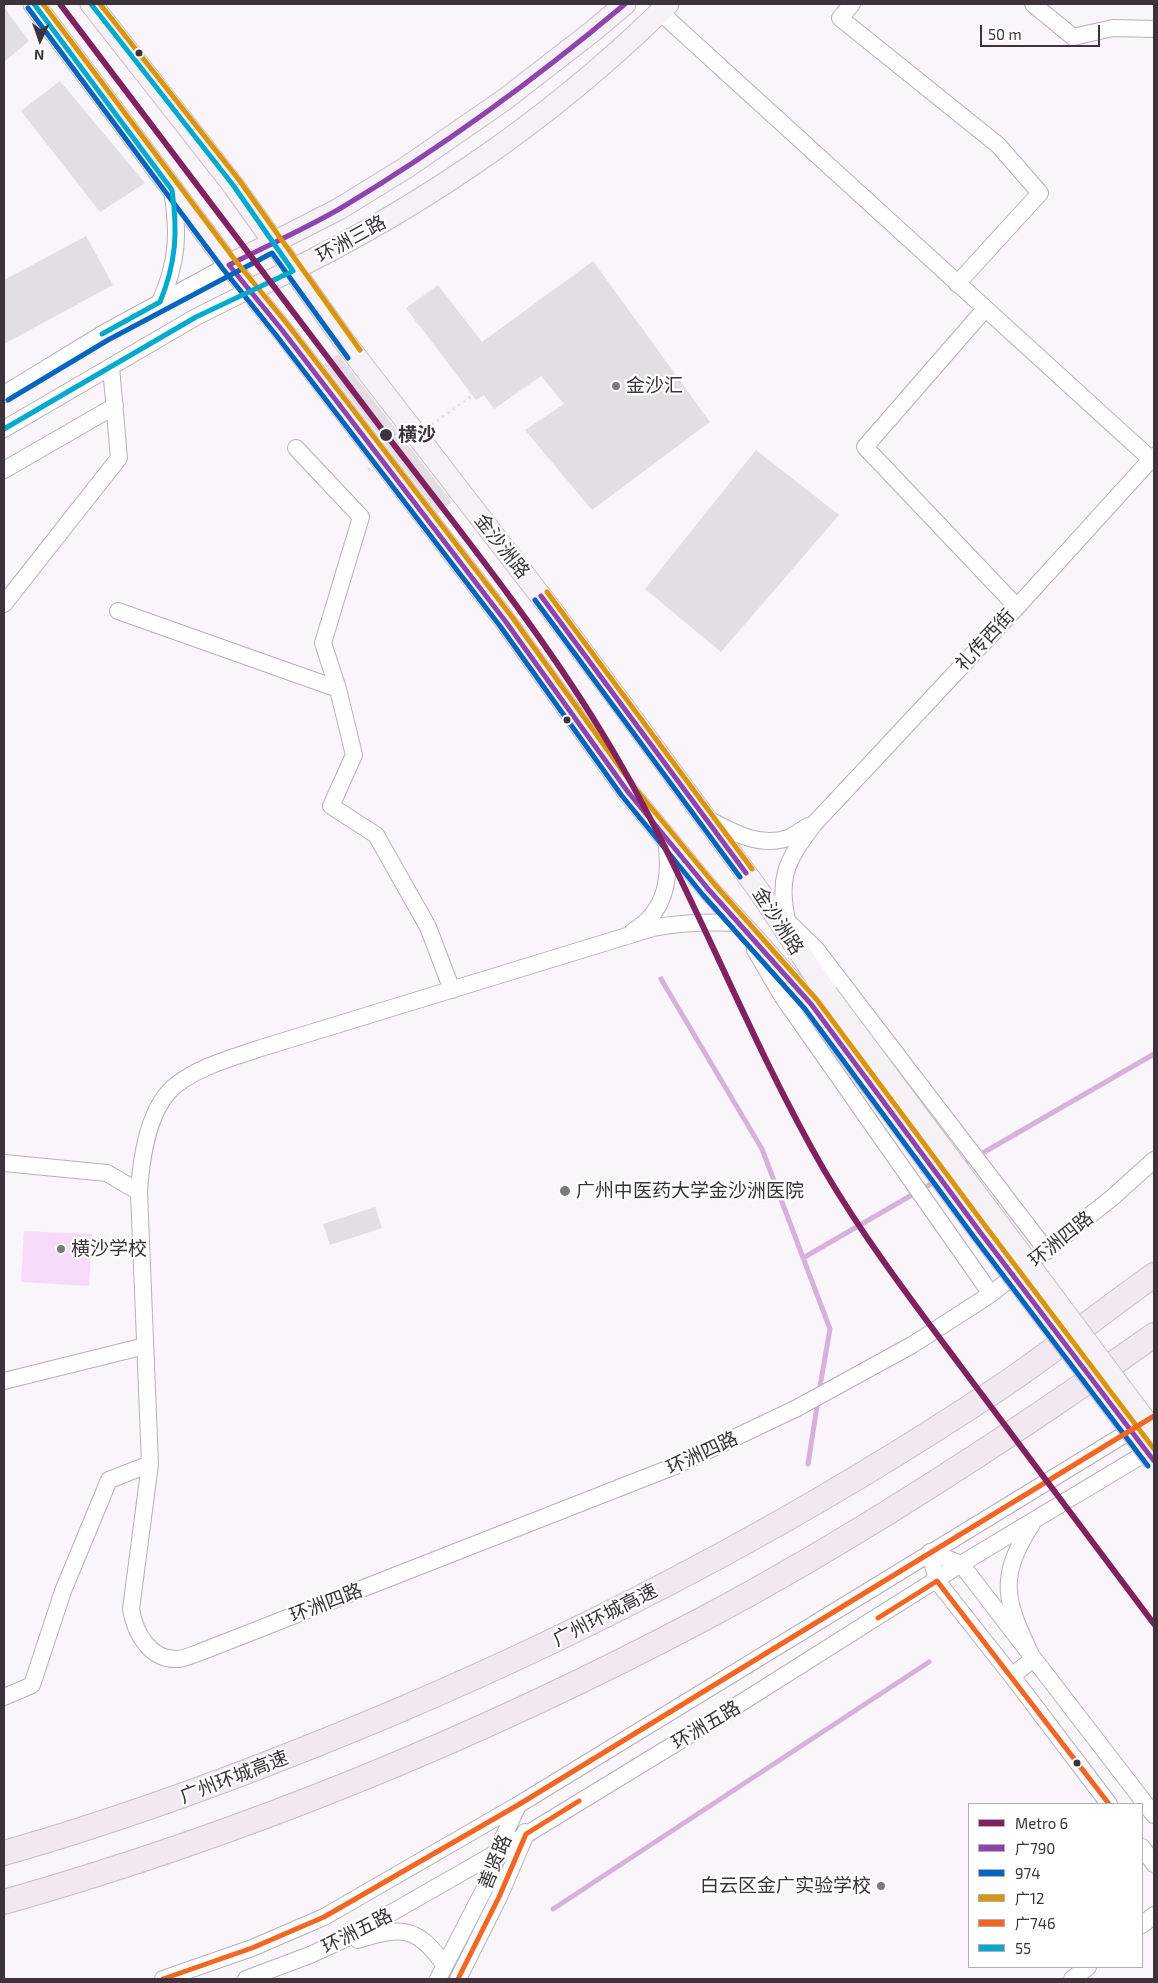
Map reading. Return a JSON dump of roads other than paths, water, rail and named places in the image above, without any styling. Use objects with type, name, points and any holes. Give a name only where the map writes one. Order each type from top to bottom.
[{"type":"highway","name":"广州环城高速","points":[[4,1853],[165,1803],[319,1745],[462,1684],[588,1625],[724,1554],[834,1492],[1003,1385],[1154,1275]]},
{"type":"highway","points":[[4,1902],[150,1856],[323,1793],[445,1743],[587,1677],[706,1618],[858,1531],[964,1465],[1154,1335]]},
{"type":"main road","name":"金沙洲路","points":[[34,4],[229,265],[506,622],[601,756],[666,839],[739,923],[819,999],[1154,1432]]},
{"type":"main road","name":"金沙洲路","points":[[91,4],[233,185],[344,340],[550,608],[706,818],[762,895],[794,946],[819,999],[986,1240],[1154,1461]]},
{"type":"main road","name":"环洲三路","points":[[229,265],[359,197],[414,162],[529,81],[593,32],[625,4]]},
{"type":"main road","name":"环洲三路","points":[[250,290],[293,271],[366,232],[464,171],[584,80],[664,8]]},
{"type":"street","points":[[852,4],[840,18],[998,144],[1040,193],[957,284]]},
{"type":"street","points":[[1033,4],[1072,37],[1113,28],[1154,29]]},
{"type":"street","points":[[664,8],[957,284],[1153,459]]},
{"type":"street","points":[[160,302],[172,272],[177,241],[176,214],[172,190]]},
{"type":"street","name":"环洲三路","points":[[4,394],[86,344],[229,265]]},
{"type":"street","name":"环洲三路","points":[[4,429],[196,317],[250,290]]},
{"type":"street","points":[[985,309],[865,447],[1017,607]]},
{"type":"street","points":[[4,604],[119,458],[111,367]]},
{"type":"street","points":[[4,470],[115,406]]},
{"type":"street","points":[[296,448],[361,517],[323,644],[338,689],[354,754],[331,806],[376,835],[428,928],[452,990]]},
{"type":"street","name":"礼传西街","points":[[814,823],[1153,459]]},
{"type":"street","points":[[118,611],[338,689]]},
{"type":"street","points":[[706,818],[738,835],[771,842],[789,838],[814,823]]},
{"type":"street","points":[[794,946],[783,895],[787,867],[792,853],[814,823]]},
{"type":"street","points":[[621,938],[640,927],[652,917],[666,891],[669,857],[666,839]]},
{"type":"street","points":[[762,895],[816,949],[1047,1251]]},
{"type":"street","points":[[621,938],[672,924],[739,923],[782,996],[991,1294]]},
{"type":"street","name":"环洲四路","points":[[621,938],[211,1065],[174,1086],[163,1101],[153,1121],[144,1149],[139,1192],[150,1464],[131,1609],[133,1624],[140,1638],[150,1649],[164,1656],[179,1659],[198,1653],[675,1466],[797,1408],[886,1359],[991,1294],[1047,1251],[1154,1160]]},
{"type":"street","points":[[4,1163],[107,1173],[139,1192]]},
{"type":"street","points":[[4,1381],[145,1346]]},
{"type":"street","name":"环洲五路","points":[[163,1979],[252,1948],[324,1918],[518,1806],[1154,1416]]},
{"type":"street","name":"环洲五路","points":[[246,1979],[310,1955],[377,1922],[496,1853],[717,1718],[962,1564],[1154,1448]]},
{"type":"street","points":[[4,1697],[32,1685],[63,1591],[109,1480],[150,1464]]},
{"type":"street","points":[[1033,1659],[1019,1629],[1008,1590],[1014,1558],[1035,1520]]},
{"type":"street","points":[[930,1552],[962,1564],[1154,1815]]},
{"type":"street","points":[[930,1552],[936,1581],[1012,1676],[1108,1803]]},
{"type":"street","points":[[1012,1676],[1033,1659]]},
{"type":"street","name":"善贤路","points":[[458,1979],[500,1897],[526,1834],[518,1806]]},
{"type":"street","name":"善贤路","points":[[441,1973],[491,1876],[496,1853],[518,1806]]},
{"type":"street","points":[[1143,1848],[1154,1864]]},
{"type":"street","points":[[1143,1924],[1154,1916]]},
{"type":"street","points":[[310,1955],[381,1933],[408,1932],[428,1943],[441,1973]]},
{"type":"street","points":[[1072,1979],[1087,1968]]},
{"type":"waterway","points":[[661,979],[762,1149],[830,1329],[819,1392]]},
{"type":"waterway","points":[[962,1165],[1154,1054]]},
{"type":"waterway","points":[[803,1258],[936,1181]]},
{"type":"waterway","points":[[808,1464],[818,1400]]},
{"type":"waterway","points":[[553,1909],[929,1662]]},
{"type":"metro line","name":"6","points":[[60,4],[467,539],[550,653],[601,731],[632,784],[688,894],[794,1116],[839,1195],[906,1293],[1154,1624]]},
{"type":"place","name":"金沙汇","points":[[616,386]]},
{"type":"place","name":"横沙","points":[[386,435]]},
{"type":"place","name":"广州中医药大学金沙洲医院","points":[[565,1191]]},
{"type":"place","name":"横沙学校","points":[[61,1249]]},
{"type":"place","name":"白云区金广实验学校","points":[[881,1886]]}]
